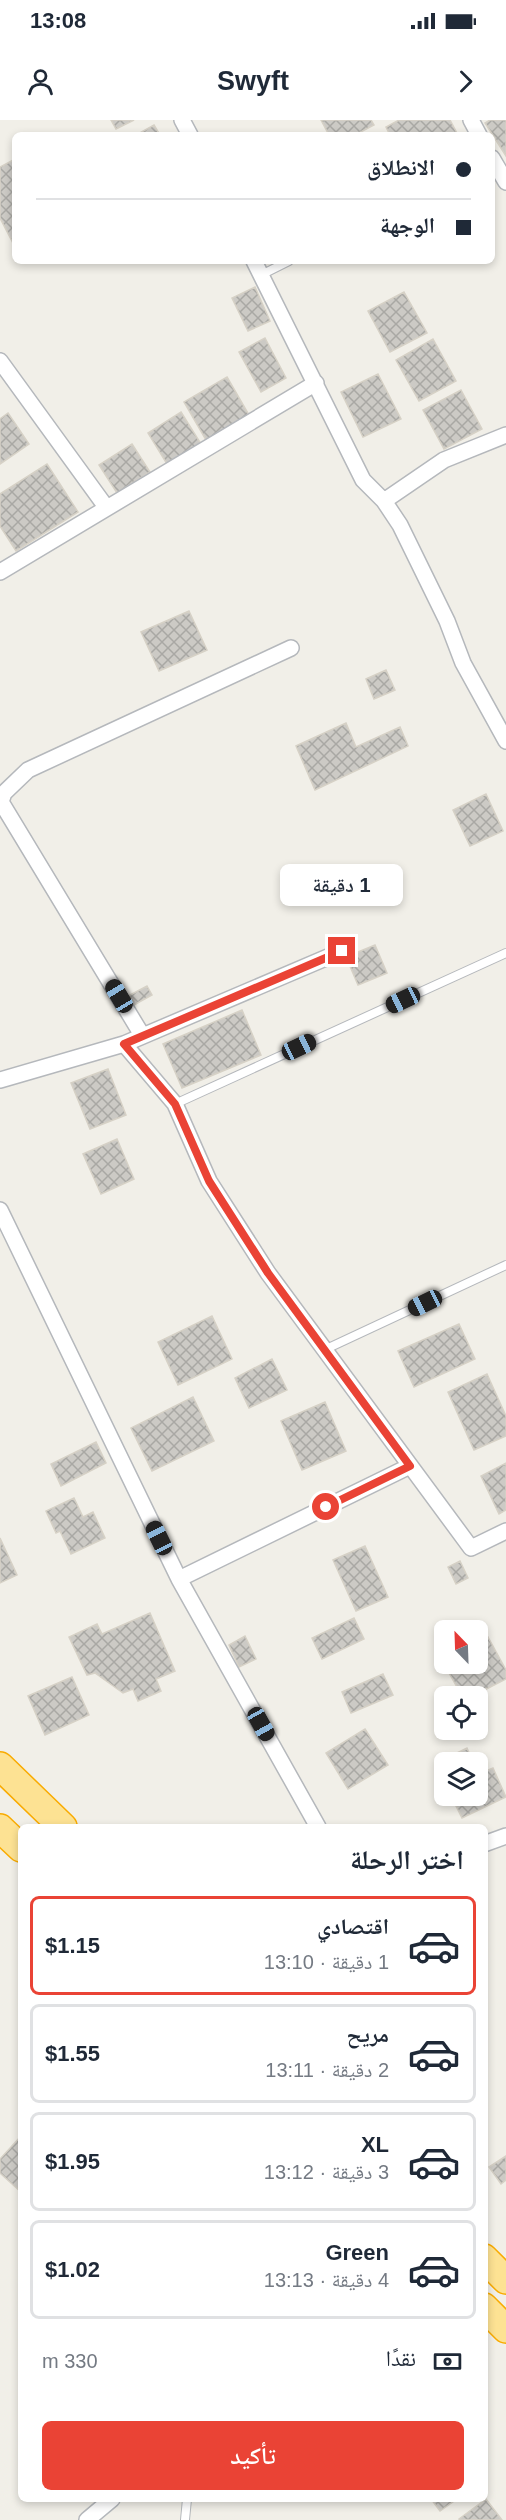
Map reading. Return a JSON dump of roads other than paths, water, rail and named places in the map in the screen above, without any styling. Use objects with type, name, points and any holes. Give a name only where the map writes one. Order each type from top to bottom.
[{"type":"highway","points":[[0,1766],[60,1824]]},
{"type":"highway","points":[[0,1828],[18,1845]]},
{"type":"highway","points":[[488,2311],[506,2329]]},
{"type":"street","points":[[495,163],[506,182]]},
{"type":"street","points":[[255,264],[363,480],[384,501],[400,525],[447,621],[463,663],[506,741]]},
{"type":"street","points":[[0,361],[106,507]]},
{"type":"street","points":[[0,572],[316,383]]},
{"type":"street","points":[[384,501],[444,460],[506,435]]},
{"type":"street","points":[[142,1035],[1,802],[4,793],[28,770],[291,648]]},
{"type":"street","points":[[0,1080],[124,1044],[342,951]]},
{"type":"street","points":[[124,1044],[175,1104],[209,1181],[268,1273],[471,1548],[506,1531]]},
{"type":"street","points":[[0,1210],[179,1579],[316,1824]]},
{"type":"street","points":[[179,1579],[410,1466]]},
{"type":"street","points":[[488,1843],[506,1836]]},
{"type":"street","points":[[87,2520],[108,2502]]},
{"type":"lane","points":[[261,276],[283,264]]},
{"type":"lane","points":[[175,1104],[506,953]]},
{"type":"lane","points":[[324,1350],[506,1264]]},
{"type":"lane","points":[[185,2520],[187,2502]]}]
